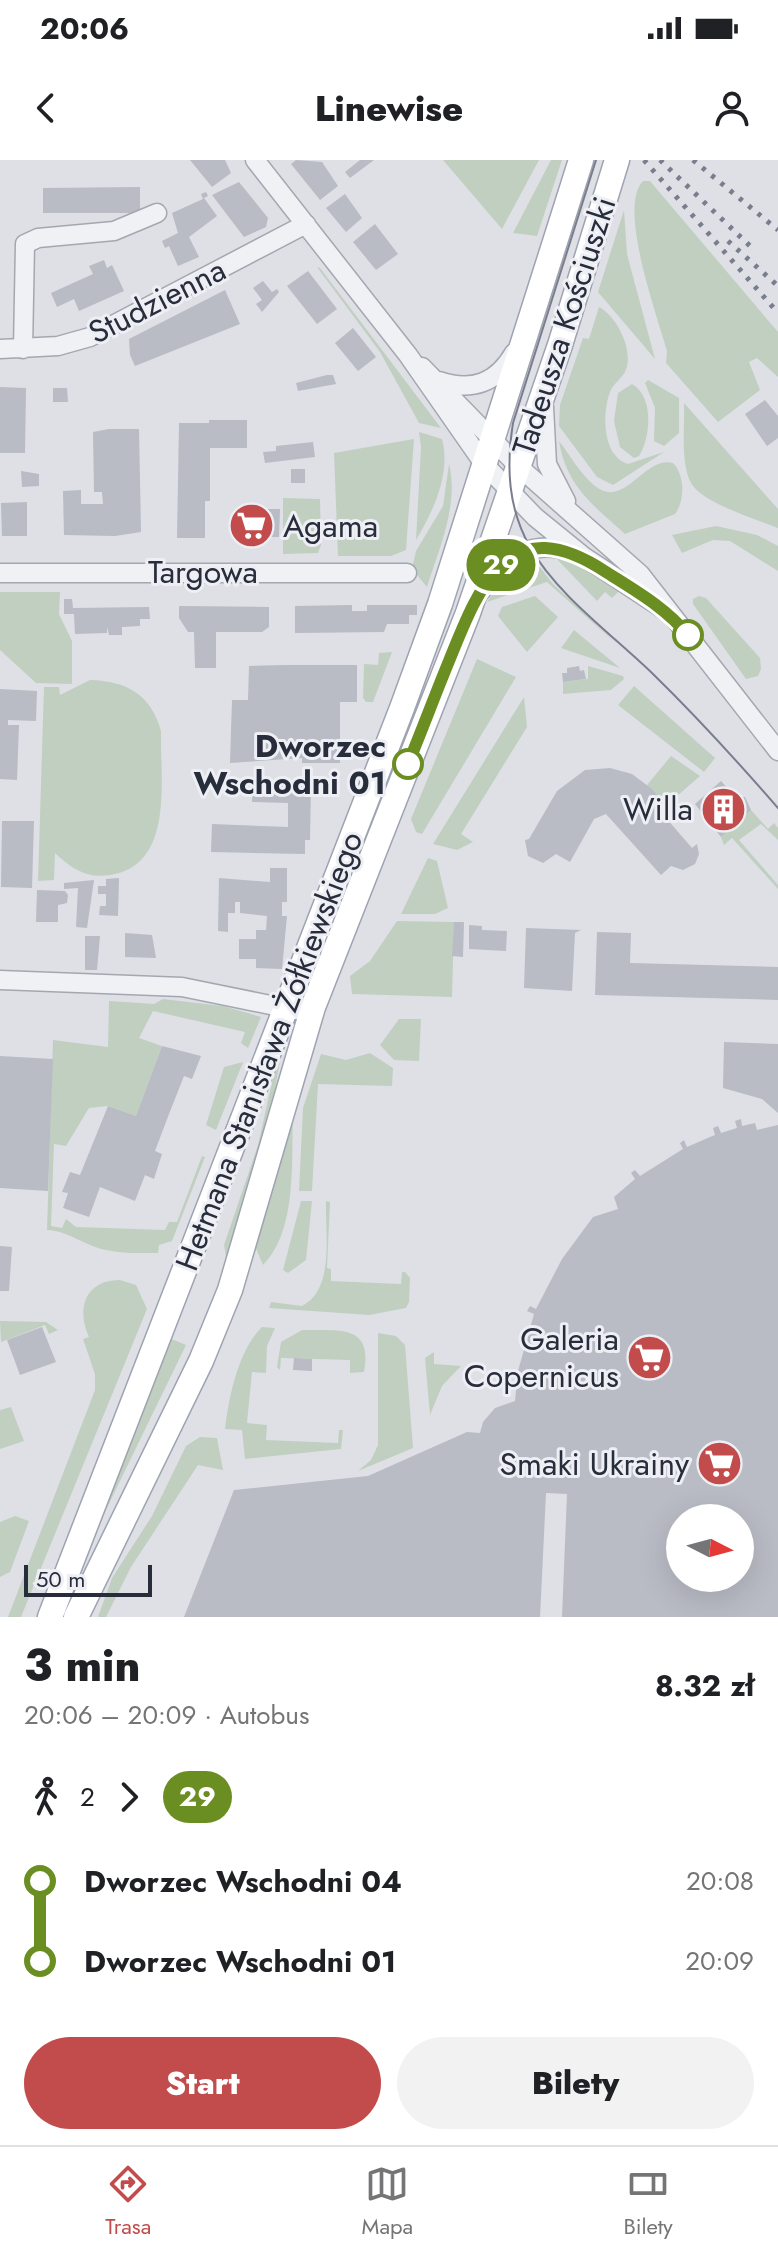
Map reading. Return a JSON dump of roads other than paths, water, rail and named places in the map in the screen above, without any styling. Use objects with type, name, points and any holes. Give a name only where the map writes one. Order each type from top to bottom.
[{"type":"main road","name":"Tadeusza Kościuszki","points":[[493,436],[581,160]]},
{"type":"main road","name":"Tadeusza Kościuszki","points":[[510,491],[560,345],[617,160]]},
{"type":"main road","name":"Hetmana Stanisława Żółkiewskiego","points":[[50,1617],[402,708],[493,436]]},
{"type":"main road","name":"Hetmana Stanisława Żółkiewskiego","points":[[76,1617],[201,1361],[230,1290],[310,1015],[468,613],[510,491]]},
{"type":"street","points":[[255,160],[408,355],[484,464],[583,556],[671,614]]},
{"type":"street","points":[[23,349],[25,244],[38,238],[114,231],[157,213]]},
{"type":"street","name":"Studzienna","points":[[0,349],[58,346],[90,337],[306,224]]},
{"type":"street","points":[[438,381],[468,386],[491,380],[505,369],[525,333]]},
{"type":"street","points":[[408,355],[493,436],[518,466],[640,574],[778,751]]},
{"type":"street","points":[[551,372],[543,429],[547,464],[579,519]]},
{"type":"street","points":[[468,613],[492,574],[515,555],[548,547],[583,556]]},
{"type":"street","name":"Targowa","points":[[0,573],[407,573]]},
{"type":"street","points":[[0,980],[182,987],[287,1007],[310,1015]]},
{"type":"tram line","points":[[596,160],[513,423],[510,471],[517,517],[530,547],[555,582],[669,690],[778,808]]},
{"type":"railway","points":[[644,160],[778,313]]},
{"type":"railway","points":[[660,160],[750,246]]},
{"type":"railway","points":[[693,160],[778,230]]},
{"type":"railway","points":[[728,241],[778,286]]},
{"type":"place","name":"Agama","points":[[252,526]]},
{"type":"place","name":"Dworzec Wschodni 01","points":[[408,764]]},
{"type":"place","name":"Willa","points":[[724,809]]},
{"type":"place","name":"Galeria Copernicus","points":[[650,1357]]},
{"type":"place","name":"Smaki Ukrainy","points":[[720,1464]]}]
